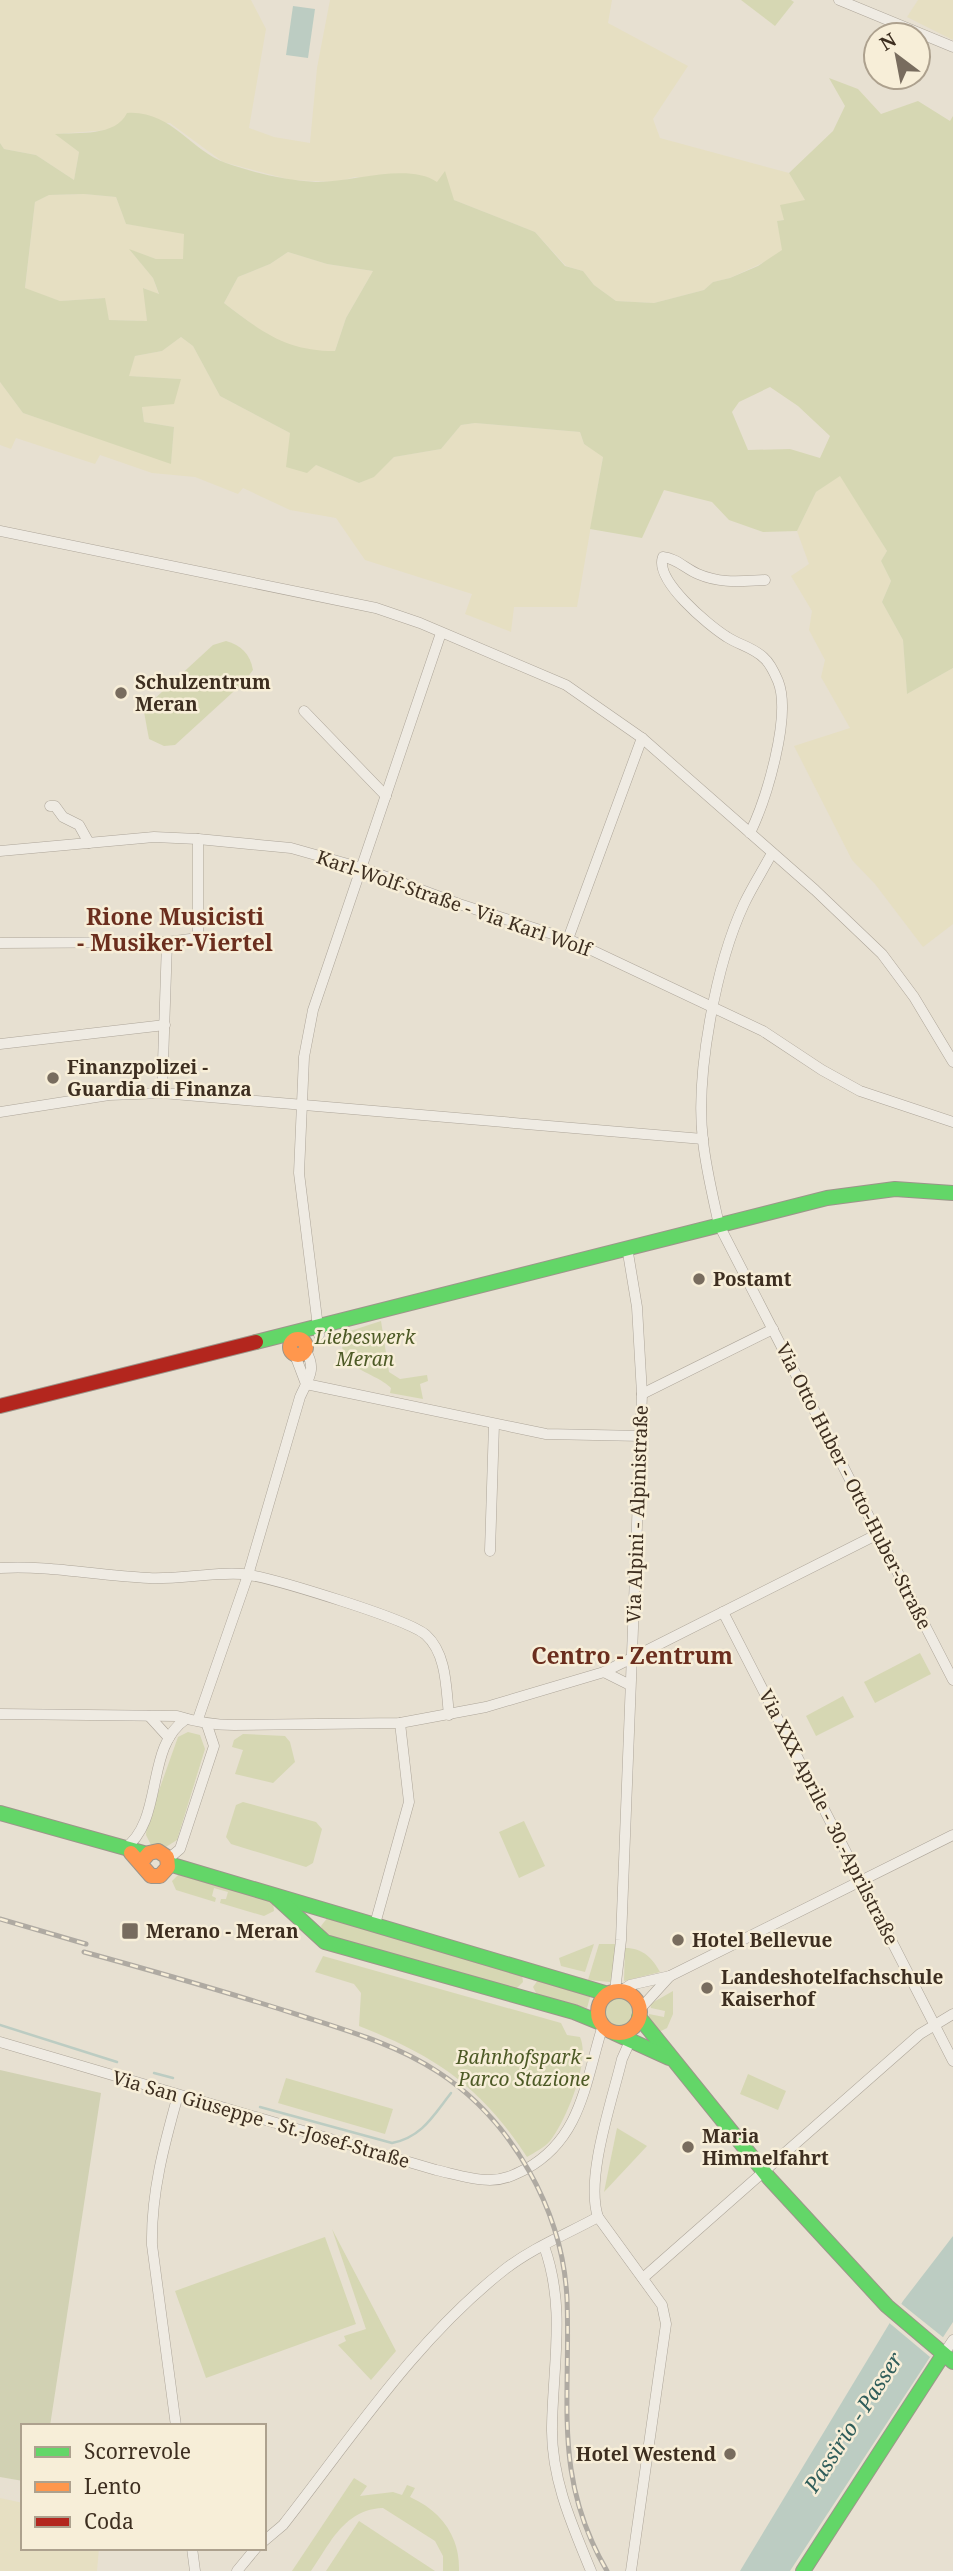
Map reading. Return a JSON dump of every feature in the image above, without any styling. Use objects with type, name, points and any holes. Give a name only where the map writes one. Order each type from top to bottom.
[{"type":"street","points":[[839,0],[953,47]]},
{"type":"street","points":[[0,531],[376,608],[566,685],[642,738],[882,954],[914,996],[953,1062]]},
{"type":"street","points":[[750,833],[775,767],[781,705],[779,683],[766,660],[751,647],[730,639],[708,625],[662,575],[660,565],[663,557],[671,558],[694,572],[721,582],[765,580]]},
{"type":"street","points":[[141,1832],[146,1873],[155,1877],[164,1874],[168,1862],[180,1849],[214,1746],[203,1722],[306,1384],[299,1173],[304,1056],[313,1010],[441,633]]},
{"type":"street","points":[[304,711],[386,796]]},
{"type":"street","points":[[568,939],[642,738]]},
{"type":"street","points":[[50,806],[55,806],[63,817],[79,825],[89,843]]},
{"type":"street","name":"Karl-Wolf-Straße - Via Karl Wolf","points":[[0,851],[155,837],[291,848],[362,867],[458,904],[568,939],[763,1031],[822,1070],[860,1091],[953,1122]]},
{"type":"street","points":[[0,943],[167,942],[198,938],[198,839]]},
{"type":"street","name":"Via Otto Huber - Otto-Huber-Straße","points":[[772,853],[743,905],[721,972],[703,1070],[703,1139],[719,1225],[953,1680]]},
{"type":"street","points":[[162,1093],[167,942]]},
{"type":"street","points":[[0,1044],[165,1025]]},
{"type":"street","points":[[0,1112],[109,1095],[162,1093],[703,1139]]},
{"type":"street","points":[[0,1406],[268,1337],[282,1349],[306,1336],[627,1247],[862,1191],[913,1189],[953,1193]]},
{"type":"street","name":"Via Alpini - Alpinistraße","points":[[615,1992],[621,1940],[642,1436],[637,1307],[627,1247]]},
{"type":"street","points":[[642,1394],[773,1329]]},
{"type":"street","points":[[306,1384],[546,1434],[642,1436]]},
{"type":"street","points":[[491,1551],[494,1424]]},
{"type":"street","points":[[0,1714],[149,1716],[203,1722],[400,1723],[449,1716],[604,1672],[878,1534]]},
{"type":"street","points":[[0,1568],[37,1566],[147,1578],[248,1574],[383,1616],[426,1635],[440,1657],[449,1716]]},
{"type":"street","name":"Via XXX Aprile - 30.-Aprilstraße","points":[[723,1612],[953,2061]]},
{"type":"street","points":[[604,1672],[630,1685]]},
{"type":"street","points":[[149,1716],[169,1738]]},
{"type":"street","points":[[125,1849],[141,1832],[169,1738],[186,1719]]},
{"type":"street","points":[[375,1924],[409,1802],[400,1723]]},
{"type":"street","points":[[0,1813],[146,1857],[158,1851],[168,1862],[184,1868],[531,1972],[633,1997],[638,2017],[764,2172],[890,2309],[944,2355]]},
{"type":"street","points":[[670,2059],[605,2026],[599,2007],[615,1992],[630,1985],[670,1976],[953,1835]]},
{"type":"street","points":[[180,1849],[184,1868]]},
{"type":"street","points":[[272,1893],[325,1942],[523,1998],[622,2032],[638,2017],[670,1976]]},
{"type":"street","points":[[318,1935],[321,1919],[335,1912]]},
{"type":"street","points":[[523,1998],[531,1972]]},
{"type":"street","points":[[643,2278],[934,2023],[953,2014]]},
{"type":"street","points":[[631,2571],[666,2323],[662,2305],[598,2217],[593,2201],[594,2179],[622,2059],[638,2017]]},
{"type":"street","name":"Via San Giuseppe - St.-Josef-Straße","points":[[0,2042],[436,2170],[491,2180],[505,2179],[523,2171],[559,2145],[572,2126],[605,2026]]},
{"type":"street","points":[[176,2424],[155,2270],[152,2218],[156,2181],[178,2095]]},
{"type":"street","points":[[266,2539],[283,2525],[424,2345],[460,2307],[498,2276],[544,2246],[598,2217]]},
{"type":"street","points":[[544,2246],[557,2292],[552,2428],[555,2461],[567,2514],[592,2571]]},
{"type":"street","points":[[803,2571],[953,2340]]},
{"type":"street","points":[[192,2550],[195,2571]]},
{"type":"street","points":[[237,2571],[254,2550]]},
{"type":"shaded area","points":[[0,0],[251,0],[266,29],[249,128],[274,137],[310,143],[317,68],[330,0],[612,0],[608,23],[688,66],[653,119],[660,138],[789,173],[805,200],[784,220],[777,221],[783,250],[771,259],[730,278],[713,282],[704,290],[654,303],[616,301],[594,285],[583,271],[566,266],[535,232],[454,200],[437,183],[355,177],[336,182],[291,180],[223,162],[170,123],[122,122],[109,130],[56,134],[79,152],[74,180],[36,155],[4,149],[0,143]]},
{"type":"shaded area","points":[[918,0],[953,0],[953,40],[932,30],[932,21],[915,21],[907,17]]},
{"type":"shaded area","points":[[49,195],[116,197],[126,224],[184,233],[184,259],[156,259],[130,250],[153,278],[159,295],[144,288],[147,321],[109,320],[104,298],[60,301],[25,289],[35,202]]},
{"type":"shaded area","points":[[288,252],[327,264],[373,271],[346,318],[335,351],[305,351],[268,336],[224,303],[238,277],[270,264]]},
{"type":"shaded area","points":[[181,337],[193,346],[220,396],[290,433],[316,465],[359,483],[374,476],[394,457],[441,449],[461,425],[475,423],[580,432],[584,444],[603,456],[577,607],[514,607],[511,632],[465,614],[472,594],[365,560],[336,518],[290,510],[243,488],[238,494],[195,477],[152,473],[100,455],[95,464],[16,438],[11,449],[0,445],[0,382],[23,413],[171,463],[174,427],[144,422],[142,406],[181,379],[128,376],[135,356],[162,351]]},
{"type":"shaded area","points":[[840,475],[887,551],[881,561],[891,581],[882,602],[903,640],[907,694],[953,668],[953,924],[923,947],[875,884],[852,860],[794,746],[850,728],[821,677],[825,660],[809,630],[812,611],[791,576],[809,564],[797,531],[816,492]]},
{"type":"shaded area","points":[[0,2498],[21,2503],[21,2550],[99,2550],[97,2571],[0,2571]]},
{"type":"green space","points":[[741,0],[791,0],[794,2],[775,26]]},
{"type":"green space","points":[[829,78],[858,89],[881,114],[918,101],[950,121],[953,116],[953,668],[907,694],[903,640],[882,602],[891,581],[881,561],[887,551],[840,476],[816,492],[797,531],[763,532],[729,520],[712,502],[664,490],[642,538],[590,529],[603,457],[584,444],[580,432],[475,423],[461,425],[441,449],[394,457],[374,477],[359,483],[316,465],[307,473],[286,467],[290,433],[220,396],[193,346],[181,337],[162,351],[135,356],[129,376],[181,379],[174,404],[142,407],[144,422],[174,427],[171,464],[23,413],[0,382],[0,143],[4,149],[36,155],[74,180],[79,152],[55,134],[105,130],[121,121],[127,113],[142,114],[168,124],[202,150],[226,163],[282,178],[316,182],[395,173],[425,176],[437,182],[445,171],[454,200],[535,232],[565,266],[583,271],[594,285],[616,301],[654,303],[704,290],[713,282],[758,266],[782,250],[777,221],[784,220],[780,205],[805,200],[789,173],[833,131],[845,106]],"holes":[[[49,195],[116,197],[126,224],[184,234],[183,259],[156,259],[129,249],[153,278],[159,294],[143,288],[147,321],[109,320],[105,298],[60,301],[25,288],[35,202]],[[288,252],[327,264],[373,271],[346,318],[335,351],[302,348],[275,338],[224,303],[238,277],[270,264]],[[770,387],[798,406],[830,436],[820,458],[790,449],[748,450],[732,412],[739,402]]]},
{"type":"green space","points":[[226,641],[240,648],[250,659],[253,670],[244,682],[175,745],[164,746],[149,739],[144,712],[150,703],[213,645]]},
{"type":"green space","name":"Liebeswerk Meran","points":[[381,1321],[389,1372],[400,1379],[427,1375],[428,1381],[420,1384],[423,1399],[390,1393],[391,1388],[357,1367],[344,1354],[344,1333]]},
{"type":"green space","points":[[920,1653],[931,1674],[875,1703],[864,1682]]},
{"type":"green space","points":[[843,1696],[854,1717],[816,1736],[806,1716]]},
{"type":"green space","points":[[188,1732],[200,1735],[205,1749],[177,1840],[161,1850],[151,1845],[146,1835],[147,1824],[178,1737]]},
{"type":"green space","points":[[243,1734],[285,1736],[290,1742],[295,1762],[273,1783],[235,1774],[243,1750],[232,1747],[234,1740]]},
{"type":"green space","points":[[243,1802],[316,1822],[322,1829],[313,1863],[306,1867],[231,1844],[226,1837],[236,1805]]},
{"type":"green space","points":[[524,1821],[545,1866],[519,1878],[499,1832]]},
{"type":"green space","points":[[179,1874],[268,1898],[273,1902],[274,1911],[264,1916],[220,1903],[221,1899],[226,1899],[228,1892],[214,1888],[212,1896],[216,1898],[215,1902],[176,1890],[172,1881]]},
{"type":"green space","points":[[328,1917],[522,1974],[523,1982],[516,1989],[330,1937],[323,1932],[321,1926]]},
{"type":"green space","points":[[594,1944],[585,1972],[561,1966],[559,1958]]},
{"type":"green space","points":[[599,1944],[617,1944],[614,1978],[610,1982],[588,1980]]},
{"type":"green space","points":[[625,1948],[646,1955],[660,1972],[624,1981]]},
{"type":"green space","name":"Bahnhofspark - Parco Stazione","points":[[323,1956],[561,2023],[567,2035],[580,2037],[583,2047],[580,2075],[563,2120],[550,2141],[527,2157],[492,2111],[455,2076],[411,2049],[359,2026],[361,1993],[354,1984],[315,1972]]},
{"type":"green space","points":[[538,1980],[591,1994],[587,2008],[537,1995],[533,1987]]},
{"type":"green space","points":[[673,1991],[673,2014],[667,2028],[659,2032],[648,2020],[649,2014],[664,2017],[665,2011],[651,2008],[650,2004]]},
{"type":"green space","points":[[619,1997],[630,2001],[634,2012],[630,2023],[619,2027],[608,2023],[604,2012],[608,2001]]},
{"type":"green space","points":[[0,2070],[101,2093],[50,2424],[21,2424],[21,2481],[0,2477]]},
{"type":"green space","points":[[748,2074],[786,2091],[778,2110],[740,2094]]},
{"type":"green space","points":[[286,2078],[393,2109],[385,2134],[278,2103]]},
{"type":"green space","points":[[617,2128],[647,2146],[604,2192]]},
{"type":"green space","points":[[332,2229],[396,2351],[371,2380],[338,2345],[346,2341],[344,2336],[366,2329]]},
{"type":"green space","points":[[325,2237],[356,2324],[206,2378],[175,2291]]},
{"type":"green space","points":[[354,2478],[367,2486],[360,2496],[393,2492],[402,2495],[407,2485],[415,2488],[410,2497],[439,2517],[452,2536],[459,2571],[443,2571],[443,2556],[435,2541],[383,2508],[358,2514],[349,2521],[332,2539],[311,2571],[292,2571]]},
{"type":"green space","points":[[359,2521],[435,2571],[326,2571]]},
{"type":"water","points":[[293,6],[315,9],[308,58],[286,55]]},
{"type":"water","name":"Passirio - Passer","points":[[953,2236],[953,2322],[790,2571],[740,2571],[903,2301]]},
{"type":"pier","points":[[899,2302],[944,2338],[930,2357],[887,2321]]},
{"type":"waterway","points":[[0,2025],[117,2062]]},
{"type":"waterway","points":[[154,2073],[173,2078]]},
{"type":"waterway","points":[[260,2107],[392,2143],[419,2131],[451,2093]]},
{"type":"railway","points":[[0,1919],[86,1944]]},
{"type":"railway","points":[[84,1952],[275,2007],[389,2046],[438,2072],[465,2092],[489,2115],[529,2170],[556,2233],[567,2299],[567,2405],[571,2471],[578,2503],[590,2537],[607,2571]]},
{"type":"traffic: fast","points":[[256,1342],[827,1198],[895,1189],[953,1193]]},
{"type":"traffic: fast","points":[[0,1813],[147,1854]]},
{"type":"traffic: fast","points":[[169,1864],[608,1994]]},
{"type":"traffic: fast","points":[[275,1896],[325,1942],[574,2012],[601,2023]]},
{"type":"traffic: fast","points":[[639,2017],[769,2178],[887,2306],[953,2362]]},
{"type":"traffic: fast","points":[[614,2033],[669,2058]]},
{"type":"traffic: fast","points":[[803,2571],[943,2355]]},
{"type":"traffic: slow","points":[[295,1339],[301,1339],[306,1347],[304,1353],[295,1355],[290,1350],[290,1344],[295,1339]]},
{"type":"traffic: slow","points":[[131,1853],[151,1876],[160,1876],[168,1867],[167,1857],[158,1851],[149,1853],[143,1860]]},
{"type":"traffic: slow","points":[[619,1991],[634,1997],[640,2012],[634,2027],[619,2033],[604,2027],[598,2012],[604,1997],[619,1991]]},
{"type":"traffic: jam","points":[[0,1406],[256,1342]]},
{"type":"place","name":"Schulzentrum Meran","points":[[121,693]]},
{"type":"place","name":"Finanzpolizei - Guardia di Finanza","points":[[53,1078]]},
{"type":"place","name":"Postamt","points":[[699,1279]]},
{"type":"place","name":"Merano - Meran","points":[[130,1931]]},
{"type":"place","name":"Hotel Bellevue","points":[[678,1940]]},
{"type":"place","name":"Landeshotelfachschule Kaiserhof","points":[[707,1988]]},
{"type":"place","name":"Maria Himmelfahrt","points":[[688,2147]]},
{"type":"place","name":"Hotel Westend","points":[[730,2454]]},
{"type":"district","name":"Rione Musicisti - Musiker-Viertel","points":[[175,929]]},
{"type":"district","name":"Centro - Zentrum","points":[[632,1655]]}]
